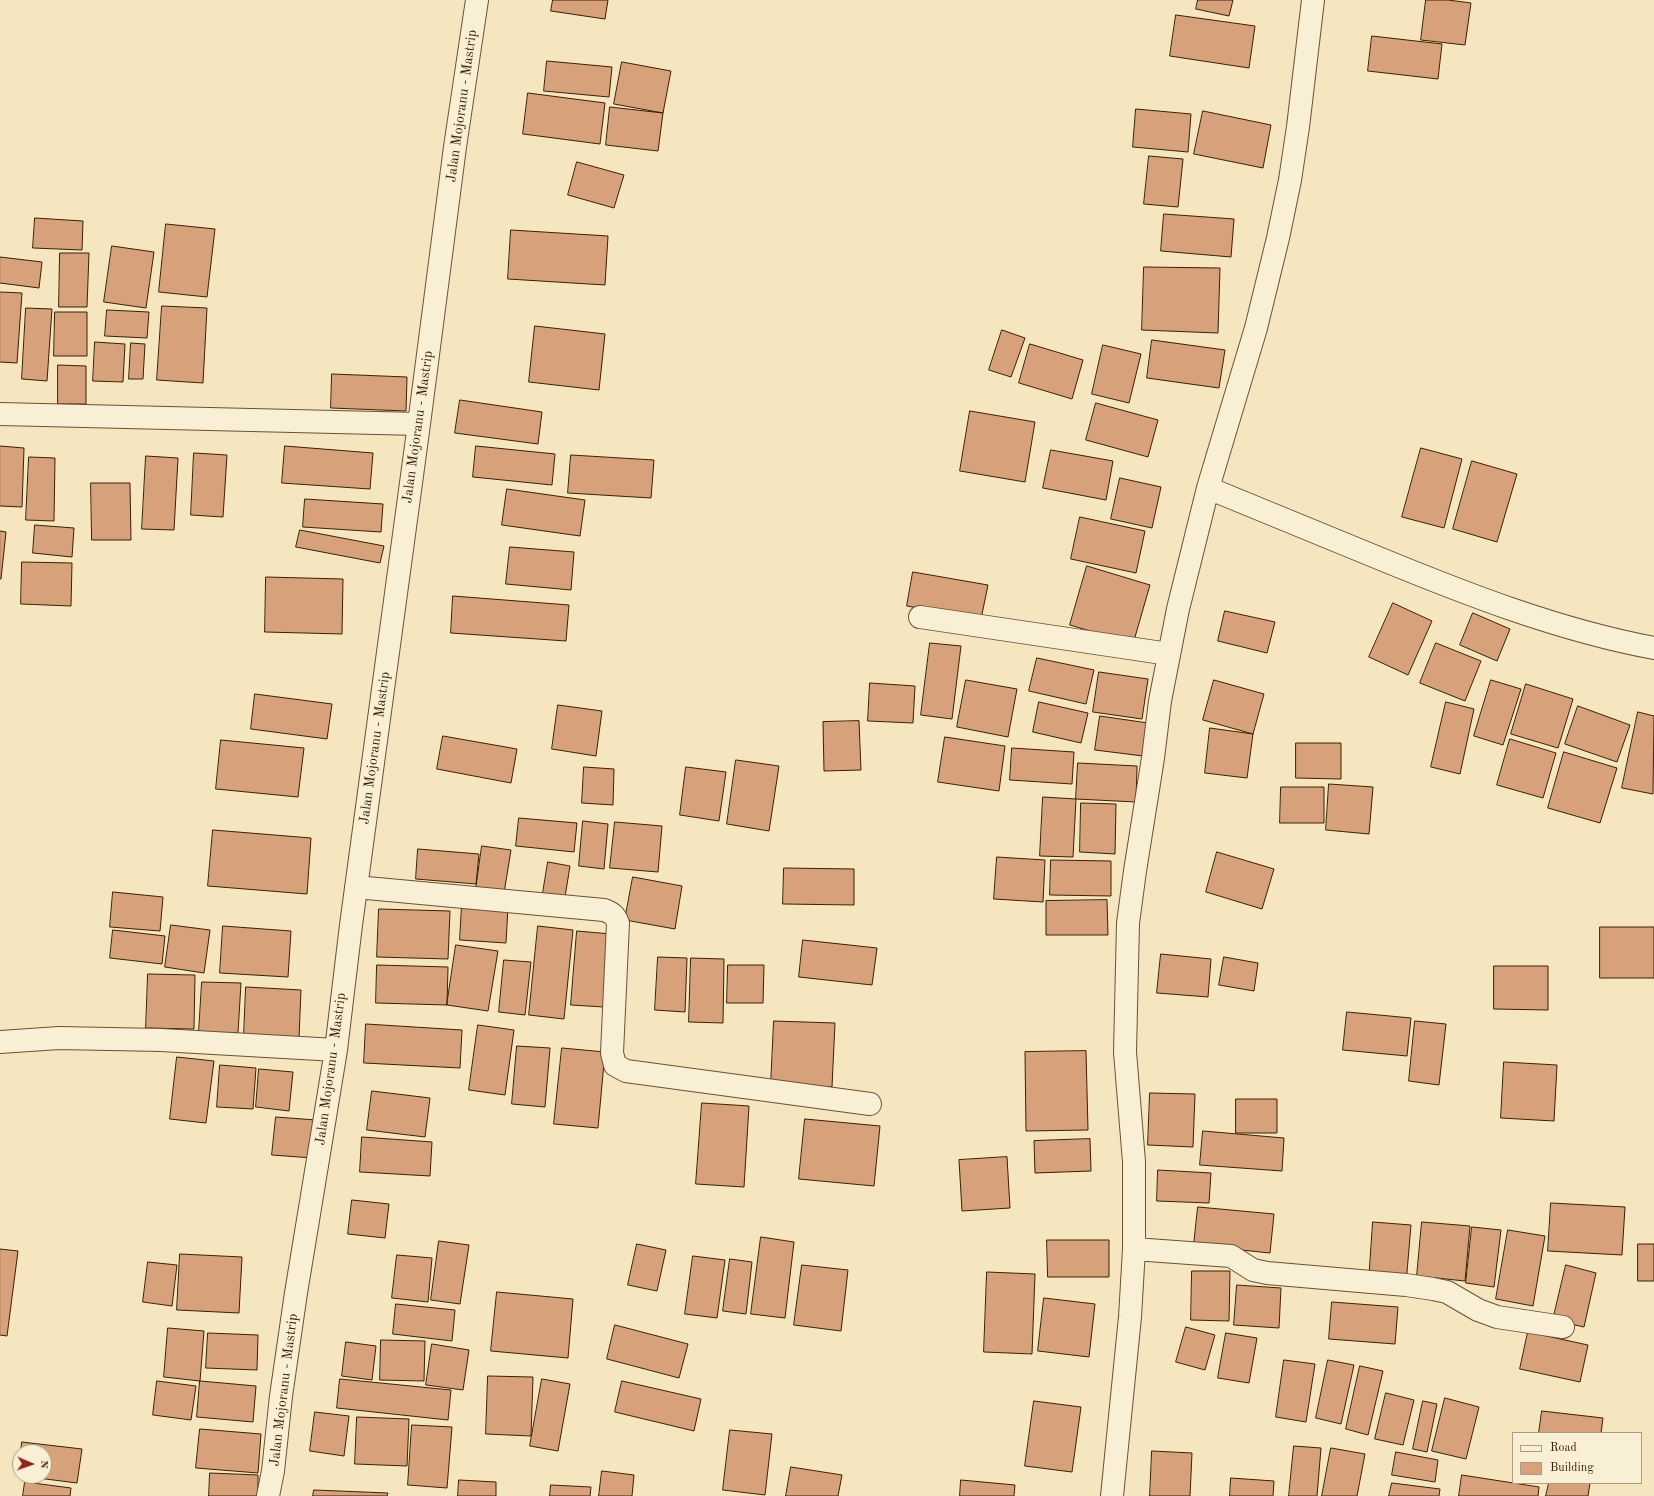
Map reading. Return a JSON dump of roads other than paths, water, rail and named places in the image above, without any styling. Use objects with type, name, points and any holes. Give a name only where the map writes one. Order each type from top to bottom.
[{"type":"street","name":"Jalan Mojoranu - Mastrip","points":[[268,1496],[273,1471],[296,1293],[336,1050],[356,887],[455,147],[477,0]]},
{"type":"street","points":[[1112,1496],[1130,1317],[1134,1249],[1134,1162],[1125,1052],[1128,923],[1160,701],[1178,609],[1208,488],[1256,328],[1278,238],[1290,180],[1298,127],[1313,0]]},
{"type":"street","points":[[0,414],[419,424]]},
{"type":"street","points":[[1208,488],[1417,574],[1484,599],[1561,626],[1654,648]]},
{"type":"street","points":[[920,617],[1169,654]]},
{"type":"street","points":[[356,887],[604,910],[610,912],[615,916],[618,923],[612,1053],[615,1065],[626,1071],[870,1104]]},
{"type":"street","points":[[0,1042],[59,1038],[161,1040],[336,1050]]},
{"type":"street","points":[[1134,1249],[1231,1256],[1252,1270],[1267,1273],[1398,1284],[1433,1289],[1447,1292],[1478,1310],[1497,1317],[1563,1327]]}]
